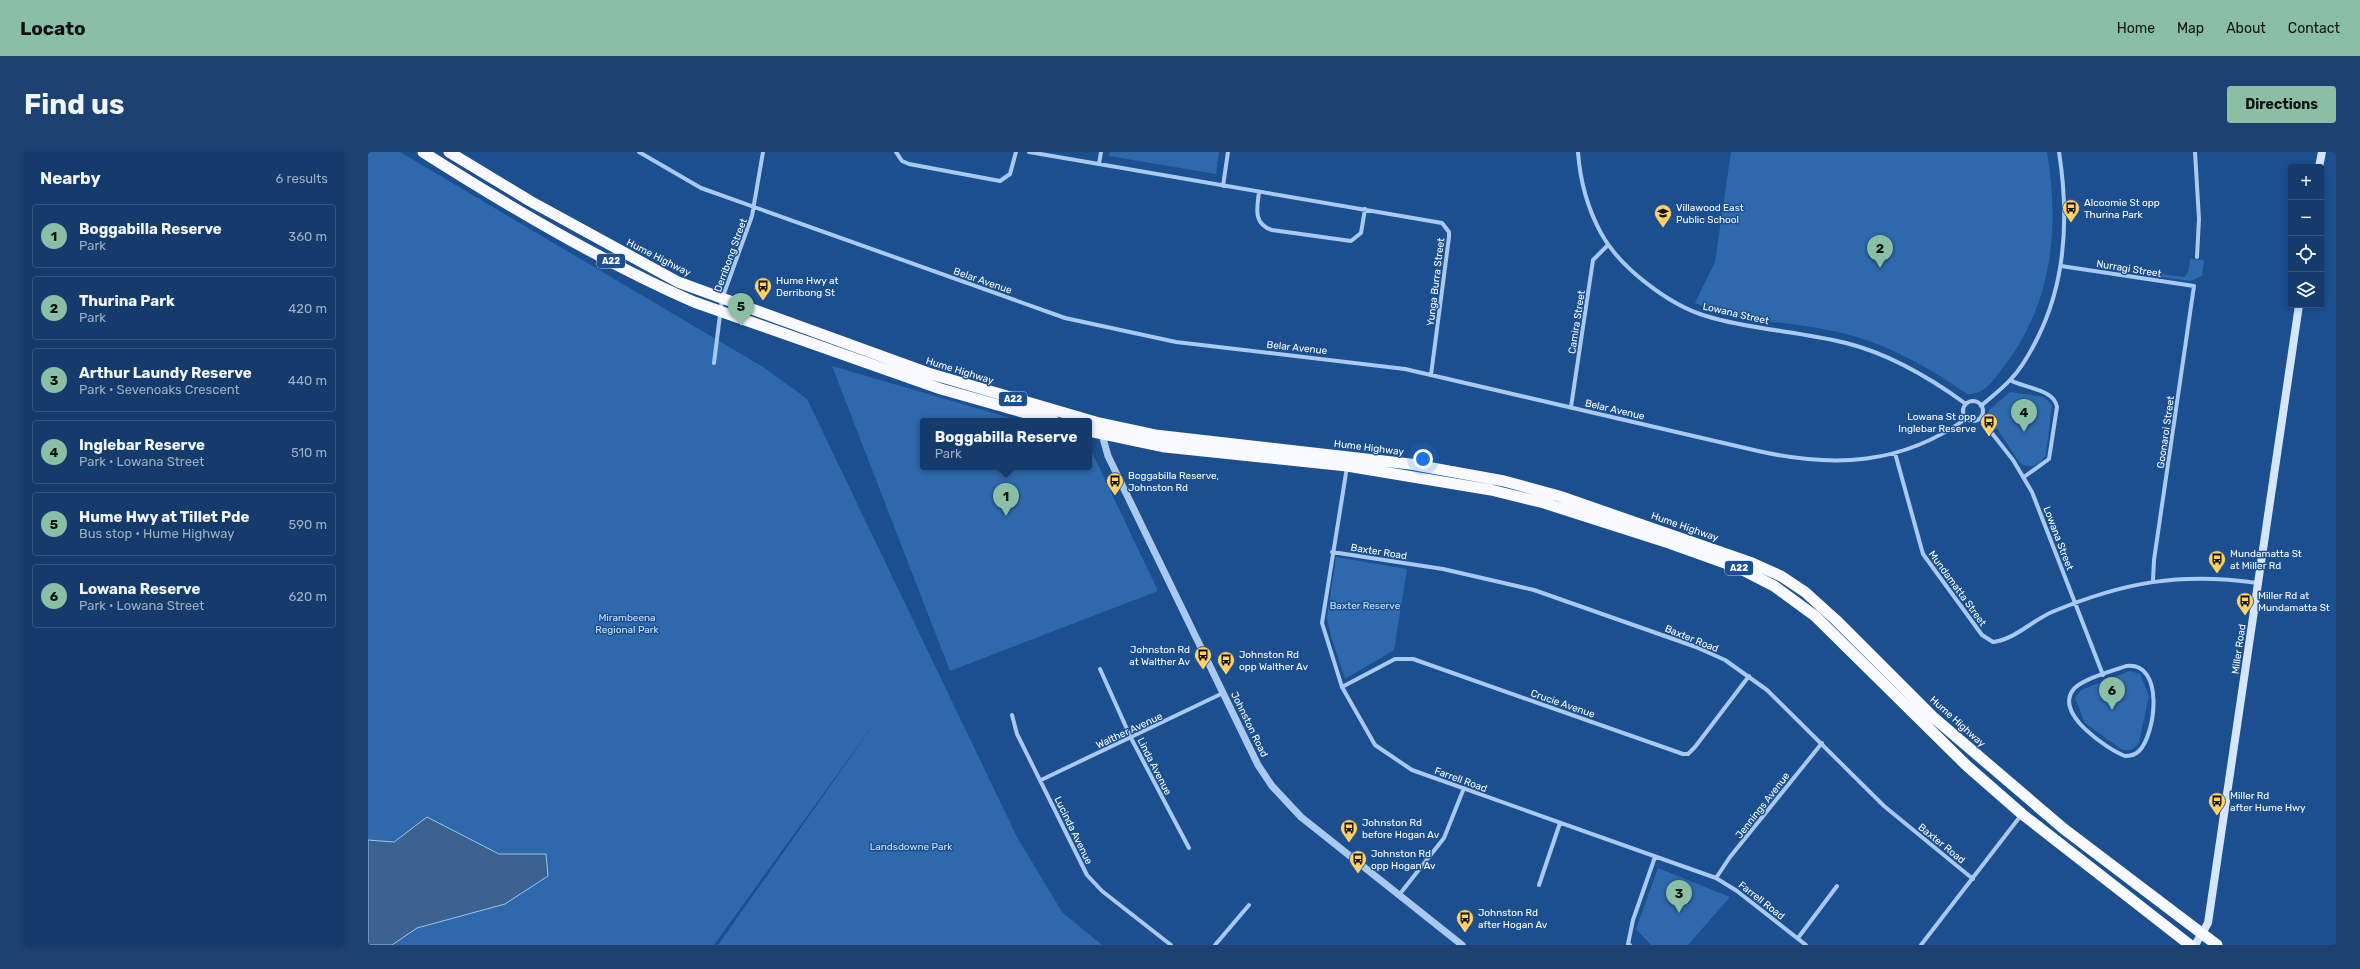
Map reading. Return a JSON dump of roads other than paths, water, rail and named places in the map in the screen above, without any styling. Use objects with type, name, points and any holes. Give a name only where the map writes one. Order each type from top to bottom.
[{"type":"highway","name":"A22","points":[[423,152],[608,259],[668,290],[720,311],[941,389],[1043,418]]},
{"type":"highway","name":"Hume Highway","points":[[449,152],[530,201],[678,282],[928,373],[1069,418]]},
{"type":"highway","name":"Hume Highway","points":[[1092,425],[1165,447],[1347,466],[1450,482],[1544,503],[1669,543],[1739,568],[1793,599],[1815,616],[1936,737],[2022,814],[2190,945]]},
{"type":"highway","name":"Hume Highway","points":[[1092,430],[1100,428],[1184,439],[1354,457],[1459,471],[1559,496],[1723,552],[1766,570],[1805,592],[1822,606],[1933,717],[2064,829],[2217,945]]},
{"type":"main road","points":[[2320,164],[2322,152]]},
{"type":"main road","name":"Miller Road","points":[[2195,945],[2208,924],[2299,308]]},
{"type":"street","name":"Belar Avenue","points":[[640,152],[686,181],[754,207],[1065,318],[1176,342],[1383,365],[1571,407],[1758,452],[1808,461],[1853,460],[1895,453],[1931,441],[1967,418]]},
{"type":"street","name":"Derribong Street","points":[[714,363],[722,299],[754,207],[763,152]]},
{"type":"street","points":[[896,152],[902,161],[908,164],[1000,181],[1010,174],[1016,152]]},
{"type":"street","name":"Yunga Burra Street","points":[[1029,152],[1442,223],[1449,232],[1431,375]]},
{"type":"street","points":[[1100,164],[1102,152]]},
{"type":"street","points":[[1223,186],[1228,152]]},
{"type":"street","name":"Lowana Street","points":[[1578,152],[1586,196],[1596,223],[1608,245],[1656,291],[1688,309],[1722,320],[1845,343],[1869,350],[1914,370],[1966,404]]},
{"type":"street","points":[[1981,406],[2010,380],[2024,361],[2044,325],[2053,304],[2061,266],[2064,200],[2059,152]]},
{"type":"street","points":[[2195,152],[2199,219],[2197,257]]},
{"type":"street","points":[[1259,192],[1257,218],[1262,225],[1272,230],[1351,241],[1361,233],[1365,210]]},
{"type":"street","name":"Camira Street","points":[[1571,407],[1593,260],[1608,245]]},
{"type":"street","name":"Nurragi Street","points":[[2061,266],[2194,286]]},
{"type":"street","name":"Goonaroi Street","points":[[2153,580],[2154,560],[2194,286]]},
{"type":"street","points":[[2010,380],[2050,395],[2056,402],[2050,456],[2046,462],[2024,477]]},
{"type":"street","points":[[1974,401],[1981,406],[1983,413],[1980,418],[1974,421],[1967,418],[1963,411],[1966,404],[1974,401]]},
{"type":"street","name":"Lowana Street","points":[[1980,418],[2009,454],[2024,477],[2039,508],[2103,675]]},
{"type":"street","name":"Johnston Road","points":[[1100,428],[1108,456],[1258,765],[1284,801],[1462,945]]},
{"type":"street","name":"Mundamatta Street","points":[[1895,453],[1923,554],[1987,639],[1993,642],[1999,642],[2051,612],[2114,589],[2153,580],[2211,579],[2258,583]]},
{"type":"street","name":"Farrell Road","points":[[1347,466],[1332,552],[1322,623],[1342,688],[1375,745],[1412,770],[1716,878],[1737,891],[1806,945]]},
{"type":"street","name":"Baxter Road","points":[[1332,552],[1443,569],[1534,590],[1696,647],[1725,660],[1749,676],[1782,704],[1884,806],[1972,879]]},
{"type":"street","name":"Crucie Avenue","points":[[1342,688],[1395,659],[1413,659],[1683,754],[1688,754],[1695,747],[1749,676]]},
{"type":"street","points":[[2132,666],[2141,668],[2148,677],[2154,697],[2148,733],[2142,747],[2132,756],[2118,754],[2083,728],[2075,717],[2070,701],[2073,690],[2082,684],[2103,675],[2132,666]]},
{"type":"street","name":"Linda Avenue","points":[[1100,669],[1131,738],[1189,848]]},
{"type":"street","name":"Walther Avenue","points":[[1041,780],[1224,693]]},
{"type":"street","name":"Lucinda Avenue","points":[[1012,715],[1017,734],[1087,875],[1102,891],[1171,945]]},
{"type":"street","name":"Jennings Avenue","points":[[1716,878],[1735,851],[1822,744]]},
{"type":"street","points":[[1399,895],[1444,838],[1464,788]]},
{"type":"street","points":[[1921,945],[2022,814]]},
{"type":"street","points":[[1539,886],[1560,823]]},
{"type":"street","points":[[1630,945],[1628,944],[1632,920],[1655,857]]},
{"type":"street","points":[[1798,938],[1838,886]]},
{"type":"street","points":[[1216,945],[1249,905]]},
{"type":"place","name":"Alcoomie St opp Thurina Park","points":[[2071,223]]},
{"type":"place","name":"Villawood East Public School","points":[[1663,228]]},
{"type":"place","name":"Thurina Park","points":[[1880,268]]},
{"type":"place","name":"Hume Hwy at Derribong St","points":[[763,301]]},
{"type":"place","name":"Hume Hwy at Tillet Pde","points":[[741,326]]},
{"type":"place","name":"Inglebar Reserve","points":[[2024,432]]},
{"type":"place","name":"Lowana St opp Inglebar Reserve","points":[[1989,437]]},
{"type":"place","name":"Boggabilla Reserve, Johnston Rd","points":[[1115,496]]},
{"type":"place","name":"Boggabilla Reserve","points":[[1006,516]]},
{"type":"place","name":"Mundamatta St at Miller Rd","points":[[2217,574]]},
{"type":"place","name":"Miller Rd at Mundamatta St","points":[[2245,616]]},
{"type":"place","name":"Johnston Rd at Walther Av","points":[[1203,670]]},
{"type":"place","name":"Johnston Rd opp Walther Av","points":[[1226,675]]},
{"type":"place","name":"Lowana Reserve","points":[[2112,710]]},
{"type":"place","name":"Miller Rd after Hume Hwy","points":[[2217,816]]},
{"type":"place","name":"Johnston Rd before Hogan Av","points":[[1349,843]]},
{"type":"place","name":"Johnston Rd opp Hogan Av","points":[[1358,874]]},
{"type":"place","name":"Arthur Laundy Reserve","points":[[1679,913]]},
{"type":"place","name":"Johnston Rd after Hogan Av","points":[[1465,933]]},
{"type":"park label","name":"Baxter Reserve","points":[[1365,605]]},
{"type":"park label","name":"Mirambeena Regional Park","points":[[627,622]]},
{"type":"park label","name":"Landsdowne Park","points":[[911,846]]}]
